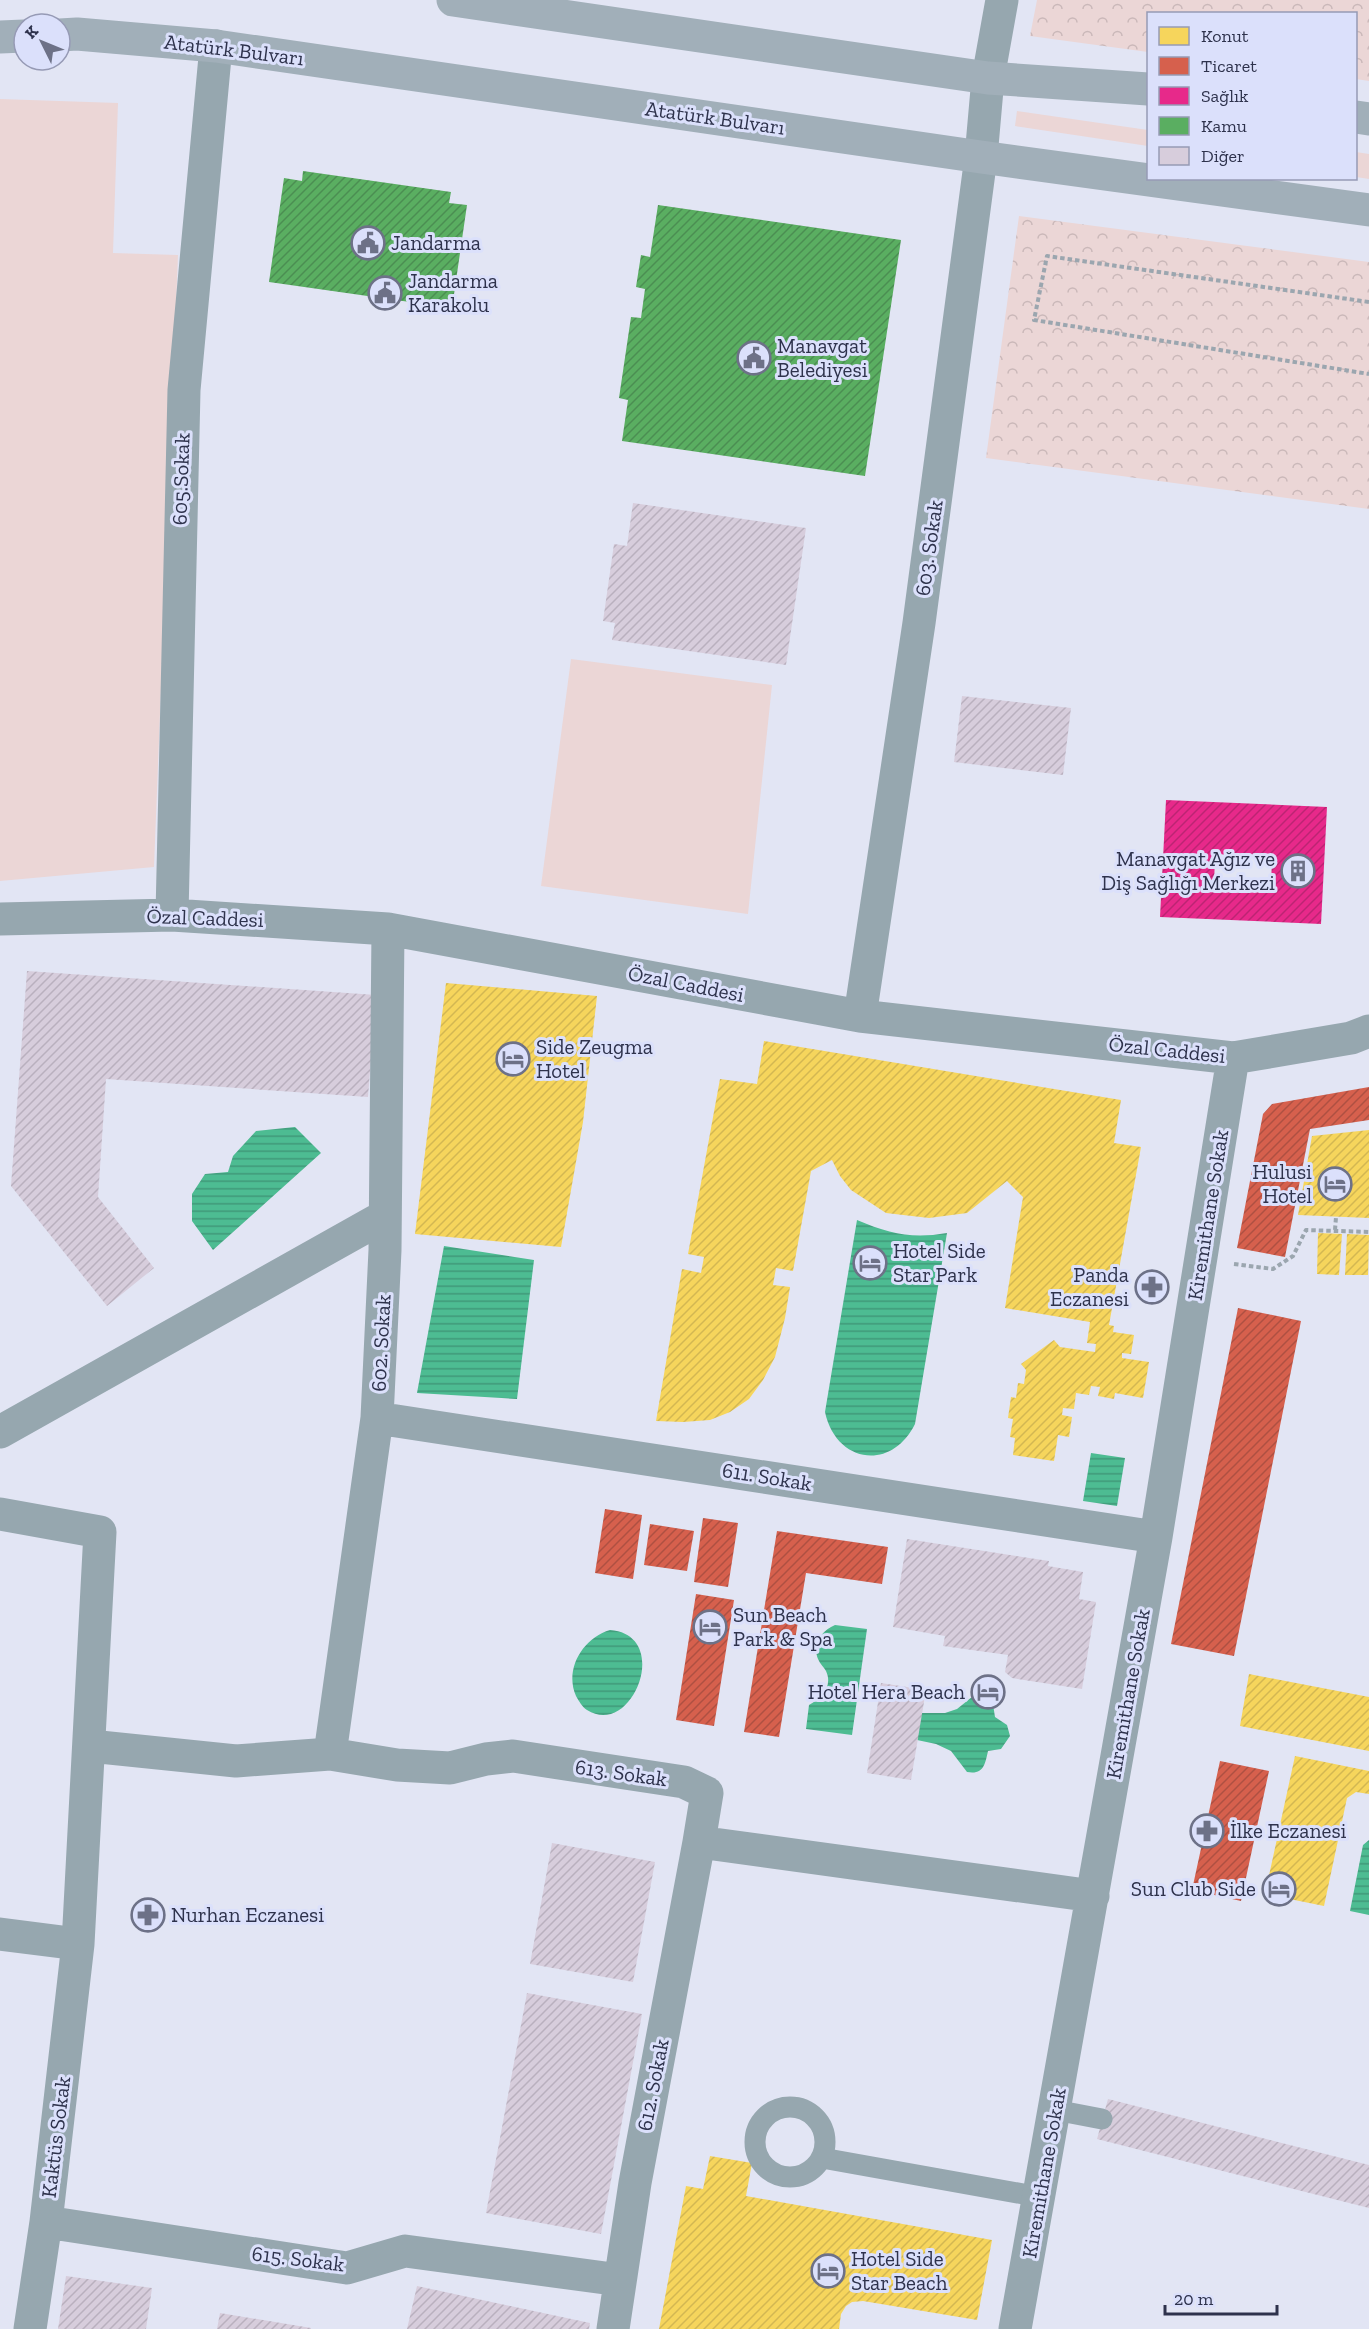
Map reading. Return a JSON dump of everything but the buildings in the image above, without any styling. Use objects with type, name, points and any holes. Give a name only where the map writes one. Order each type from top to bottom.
[{"type":"main road","points":[[453,0],[988,78],[1147,89]]},
{"type":"main road","name":"Atatürk Bulvarı","points":[[72,34],[216,46],[1147,180]]},
{"type":"main road","name":"Atatürk Bulvarı","points":[[1149,180],[1369,210]]},
{"type":"street","name":"603. Sokak","points":[[860,1016],[919,623],[981,157],[988,78],[1002,0]]},
{"type":"street","name":"605.Sokak","points":[[172,915],[184,390],[216,46]]},
{"type":"street","name":"Özal Caddesi","points":[[0,919],[172,915],[388,928],[860,1016],[1233,1058],[1351,1038],[1369,1031]]},
{"type":"street","name":"602. Sokak","points":[[330,1754],[377,1418],[385,1216],[388,928]]},
{"type":"street","name":"Kiremithane Sokak","points":[[1015,2329],[1156,1537],[1233,1058]]},
{"type":"street","points":[[0,1431],[385,1216]]},
{"type":"street","name":"611. Sokak","points":[[377,1418],[1156,1537]]},
{"type":"street","name":"Kaktüs Sokak","points":[[0,1514],[100,1532],[78,1944],[46,2222],[30,2329]]},
{"type":"street","name":"613. Sokak","points":[[90,1746],[236,1761],[330,1754],[397,1765],[450,1768],[486,1759],[513,1756],[684,1782],[707,1793],[699,1842]]},
{"type":"street","points":[[699,1842],[1093,1896]]},
{"type":"street","name":"612. Sokak","points":[[613,2329],[635,2182],[699,1842]]},
{"type":"street","points":[[0,1934],[78,1944]]},
{"type":"street","name":"615. Sokak","points":[[46,2222],[347,2268],[405,2251],[620,2280]]},
{"type":"lane","points":[[1054,2110],[1102,2119]]},
{"type":"lane","points":[[822,2158],[1040,2197]]},
{"type":"path","points":[[1369,302],[1047,256],[1034,320],[1369,374]]},
{"type":"path","points":[[1335,1217],[1335,1230]]},
{"type":"path","points":[[1201,1259],[1273,1269],[1293,1256],[1306,1230],[1369,1232]]},
{"type":"green space","points":[[1037,0],[1369,0],[1369,81],[1357,79],[1357,12],[1147,12],[1147,52],[1030,36]]},
{"type":"green space","points":[[0,99],[118,103],[113,253],[178,255],[154,867],[0,881]]},
{"type":"green space","points":[[1017,111],[1147,130],[1147,146],[1015,126]]},
{"type":"green space","points":[[1357,152],[1369,154],[1369,179],[1357,177]]},
{"type":"green space","points":[[1019,216],[1369,262],[1369,509],[986,458]]},
{"type":"green space","points":[[571,659],[772,685],[748,914],[541,886]]},
{"type":"shaded area","points":[[295,1127],[321,1153],[213,1250],[192,1221],[192,1194],[205,1174],[228,1172],[233,1156],[256,1131]]},
{"type":"shaded area","points":[[857,1220],[901,1234],[947,1233],[915,1424],[905,1439],[892,1450],[879,1455],[865,1455],[852,1451],[840,1442],[831,1429],[825,1412]]},
{"type":"shaded area","points":[[444,1246],[534,1260],[517,1399],[417,1393]]},
{"type":"shaded area","points":[[1091,1453],[1125,1458],[1117,1506],[1083,1501]]},
{"type":"shaded area","points":[[835,1625],[867,1629],[852,1735],[806,1729],[809,1705],[822,1695],[828,1682],[826,1671],[816,1653],[817,1643],[822,1634]]},
{"type":"shaded area","points":[[610,1630],[629,1636],[639,1649],[642,1665],[639,1683],[631,1699],[618,1710],[603,1715],[582,1706],[576,1696],[572,1675],[574,1665],[584,1647],[600,1634]]},
{"type":"shaded area","points":[[977,1693],[992,1698],[995,1717],[1007,1725],[1010,1736],[1001,1749],[988,1751],[983,1768],[977,1772],[967,1772],[951,1751],[936,1744],[917,1740],[921,1713],[945,1713],[957,1709]]},
{"type":"shaded area","points":[[1369,1840],[1369,1915],[1350,1911],[1363,1845]]},
{"type":"place","name":"Jandarma","points":[[368,243]]},
{"type":"place","name":"Jandarma Karakolu","points":[[385,293]]},
{"type":"place","name":"Manavgat Belediyesi","points":[[754,358]]},
{"type":"place","name":"Manavgat Ağız ve Diş Sağlığı Merkezi","points":[[1298,871]]},
{"type":"place","name":"Side Zeugma Hotel","points":[[513,1059]]},
{"type":"place","name":"Hulusi Hotel","points":[[1335,1184]]},
{"type":"place","name":"Hotel Side Star Park","points":[[870,1263]]},
{"type":"place","name":"Panda Eczanesi","points":[[1152,1287]]},
{"type":"place","name":"Sun Beach Park & Spa","points":[[710,1627]]},
{"type":"place","name":"Hotel Hera Beach","points":[[988,1692]]},
{"type":"place","name":"İlke Eczanesi","points":[[1207,1831]]},
{"type":"place","name":"Sun Club Side","points":[[1279,1889]]},
{"type":"place","name":"Nurhan Eczanesi","points":[[148,1915]]},
{"type":"place","name":"Hotel Side Star Beach","points":[[828,2271]]}]
